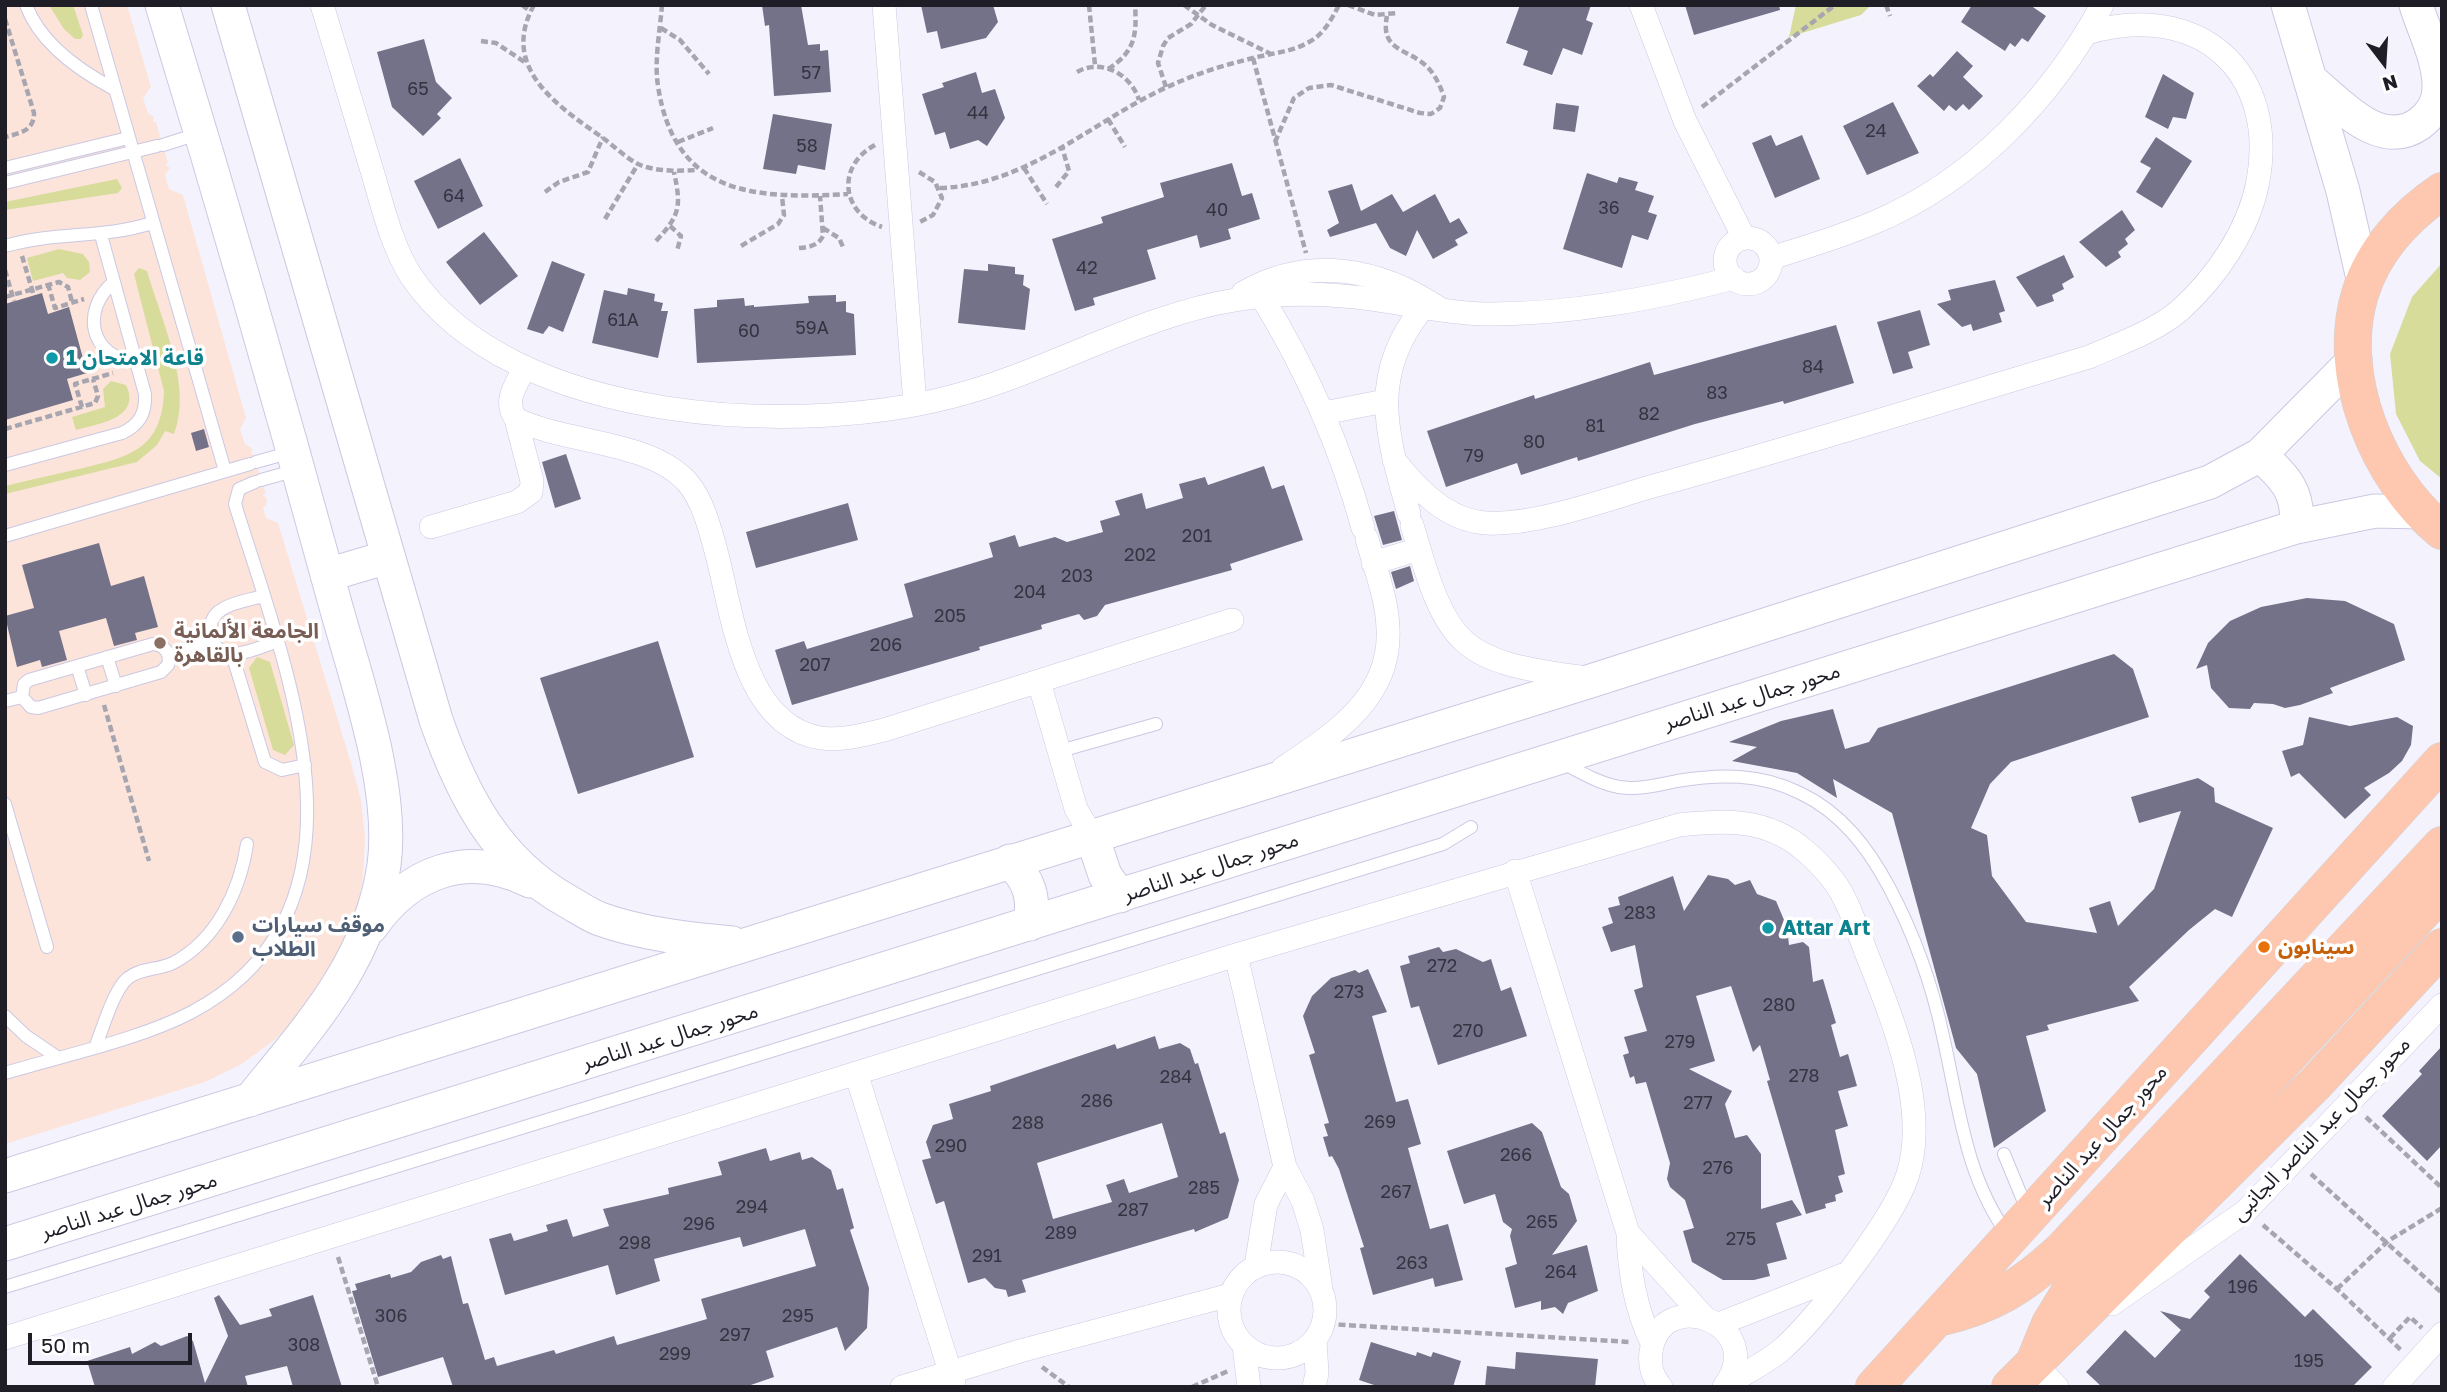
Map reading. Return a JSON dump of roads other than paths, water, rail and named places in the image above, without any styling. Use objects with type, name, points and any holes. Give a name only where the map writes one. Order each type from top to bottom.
[{"type":"main road","points":[[162,5],[177,82],[271,379],[370,735],[384,809],[384,864],[368,932]]},
{"type":"main road","points":[[228,5],[436,720],[464,792],[497,843],[542,887]]},
{"type":"main road","points":[[2288,5],[2313,82],[2343,191],[2364,283]]},
{"type":"main road","points":[[2313,82],[2365,124],[2379,131],[2396,133],[2412,129],[2425,120],[2435,107],[2439,91],[2438,75],[2418,5]]},
{"type":"main road","points":[[2418,5],[2442,29]]},
{"type":"main road","points":[[2432,522],[2395,480],[2375,442],[2361,404],[2355,359],[2355,323],[2364,283],[2392,235],[2407,218],[2442,191]]},
{"type":"main road","points":[[5,1176],[1597,679],[2210,482],[2260,455],[2355,359]]},
{"type":"main road","points":[[2260,455],[2290,484],[2298,512],[2296,527]]},
{"type":"main road","name":"محور جمال عبد الناصر","points":[[5,1244],[2296,527],[2375,511],[2432,522]]},
{"type":"main road","points":[[327,575],[388,558]]},
{"type":"main road","name":"محور جمال عبد الناصر","points":[[1874,1387],[2442,761]]},
{"type":"main road","points":[[1092,836],[1105,875],[1120,896]]},
{"type":"main road","points":[[1938,1318],[1976,1309],[2003,1295],[2046,1265],[2442,845]]},
{"type":"main road","points":[[1010,861],[1023,874],[1030,890],[1033,907],[1030,924]]},
{"type":"main road","points":[[250,1100],[325,1006],[387,904],[404,890],[444,870],[489,868],[512,872],[598,919],[650,932],[744,944]]},
{"type":"main road","points":[[2039,1369],[2050,1324],[2072,1288],[2442,891]]},
{"type":"main road","points":[[2039,1369],[2315,1084],[2442,947]]},
{"type":"street","points":[[322,5],[390,231],[408,271],[433,306],[466,334],[525,367],[653,407],[705,414],[811,416],[915,404],[961,395],[1017,377],[1123,335],[1229,300],[1281,276],[1310,270],[1345,270],[1380,277],[1413,291],[1432,310]]},
{"type":"street","points":[[884,5],[915,404]]},
{"type":"street","points":[[1641,5],[1685,121],[1744,238]]},
{"type":"street","points":[[1771,258],[1875,222],[1957,174],[2028,111],[2060,76],[2102,5]]},
{"type":"street","points":[[1394,460],[1423,494],[1443,508],[1487,523],[1557,513],[1721,468],[2076,361],[2177,313],[2209,280],[2235,240],[2250,210],[2258,180],[2261,149],[2258,118],[2240,66],[2225,47],[2206,32],[2168,11],[2126,17],[2087,33]]},
{"type":"street","points":[[1744,238],[1759,240],[1771,258],[1769,271],[1759,281],[1746,283],[1734,278],[1726,266],[1727,252],[1737,241],[1744,238]]},
{"type":"street","points":[[1229,300],[1261,296],[1342,295],[1432,310],[1486,314],[1586,308],[1648,298],[1734,278]]},
{"type":"street","points":[[1261,296],[1295,353],[1343,460],[1373,563],[1388,627],[1387,653],[1381,676],[1365,703],[1350,720],[1263,782]]},
{"type":"street","points":[[1432,310],[1395,352],[1385,401],[1394,460],[1410,520],[1448,624],[1471,649],[1502,664],[1597,679]]},
{"type":"street","points":[[431,527],[517,502],[531,492],[532,481],[509,401],[525,367]]},
{"type":"street","points":[[1324,413],[1385,401]]},
{"type":"street","points":[[516,419],[668,465],[689,485],[710,529],[751,681],[767,708],[791,728],[821,738],[852,737],[921,720],[1232,620]]},
{"type":"street","points":[[1373,563],[1419,549]]},
{"type":"street","points":[[1039,682],[1076,809],[1092,836]]},
{"type":"street","points":[[5,1338],[1236,955],[1679,825],[1725,820],[1765,826],[1802,848],[1834,881],[1889,1009],[1910,1086],[1915,1126],[1908,1176],[1889,1216],[1815,1315],[1779,1352],[1725,1386]]},
{"type":"street","points":[[1515,871],[1628,1233],[1629,1264],[1636,1304],[1661,1387]]},
{"type":"street","points":[[1236,955],[1285,1167],[1303,1201],[1312,1230],[1325,1306],[1319,1332],[1314,1387]]},
{"type":"street","name":"محور جمال عبد الناصر الجانبى","points":[[2039,1369],[2246,1211],[2442,1005]]},
{"type":"street","points":[[856,1073],[953,1379]]},
{"type":"street","points":[[1256,1266],[1266,1205],[1285,1167]]},
{"type":"street","points":[[1628,1233],[1730,1337],[1735,1353],[1734,1370],[1725,1386]]},
{"type":"street","points":[[1249,1387],[1246,1355],[1233,1332],[1228,1314],[1230,1295],[1240,1278],[1256,1266],[1274,1261],[1293,1264],[1310,1274],[1321,1289]]},
{"type":"street","points":[[1644,1387],[1651,1353],[1660,1329],[1673,1320],[1689,1315],[1712,1320],[1845,1274]]},
{"type":"street","points":[[902,1387],[953,1379],[1230,1295]]},
{"type":"street","points":[[1246,1355],[1280,1359],[1299,1353],[1319,1332]]},
{"type":"street","points":[[2394,1387],[2439,1337]]},
{"type":"lane","points":[[26,5],[34,22],[51,43],[91,75],[114,89]]},
{"type":"lane","points":[[91,5],[225,471]]},
{"type":"lane","points":[[5,167],[128,138]]},
{"type":"lane","points":[[5,183],[185,138]]},
{"type":"lane","points":[[12,244],[54,234],[101,234],[152,223]]},
{"type":"lane","points":[[5,465],[131,429],[138,422],[146,404],[101,234]]},
{"type":"lane","points":[[114,282],[101,294],[92,320],[96,339],[117,359],[137,365]]},
{"type":"lane","points":[[271,379],[264,386],[263,397],[295,500],[310,513]]},
{"type":"lane","points":[[5,536],[281,455]]},
{"type":"lane","points":[[5,1073],[191,1013],[234,984],[269,945],[291,907],[305,864],[309,816],[305,765],[276,642],[235,504],[239,489],[286,473]]},
{"type":"lane","points":[[263,596],[222,608],[216,613],[210,627],[213,641],[221,651],[232,654],[276,642]]},
{"type":"lane","points":[[169,655],[213,641]]},
{"type":"lane","points":[[153,644],[163,646],[169,655],[168,665],[161,672],[86,695],[38,708],[31,707],[22,696],[24,684],[29,680],[153,644]]},
{"type":"lane","points":[[232,654],[265,762],[282,770],[305,765]]},
{"type":"lane","points":[[107,657],[116,686]]},
{"type":"lane","points":[[77,666],[86,695]]},
{"type":"lane","points":[[5,701],[22,696]]},
{"type":"lane","points":[[1060,751],[1156,724]]},
{"type":"lane","points":[[1554,758],[1594,779],[1621,787],[1650,786],[1713,775],[1758,778],[1800,792],[1820,804],[1854,833],[1880,870],[1918,951],[1941,1026],[1970,1161],[1986,1201],[2020,1227]]},
{"type":"lane","points":[[5,804],[47,947]]},
{"type":"lane","points":[[5,1287],[1443,844],[1471,827]]},
{"type":"lane","points":[[96,1045],[126,980],[136,973],[172,963],[196,947],[211,931],[233,895],[247,844]]},
{"type":"lane","points":[[5,1016],[36,1044],[57,1057]]},
{"type":"lane","points":[[2004,1154],[2020,1227]]},
{"type":"place","name":"قاعة الامتحان 1","points":[[52,358]]},
{"type":"place","name":"الجامعة الألمانية بالقاهرة","points":[[160,643]]},
{"type":"place","name":"Attar Art","points":[[1768,928]]},
{"type":"place","name":"موقف سيارات الطلاب","points":[[238,937]]},
{"type":"place","name":"سينابون","points":[[2264,947]]}]
